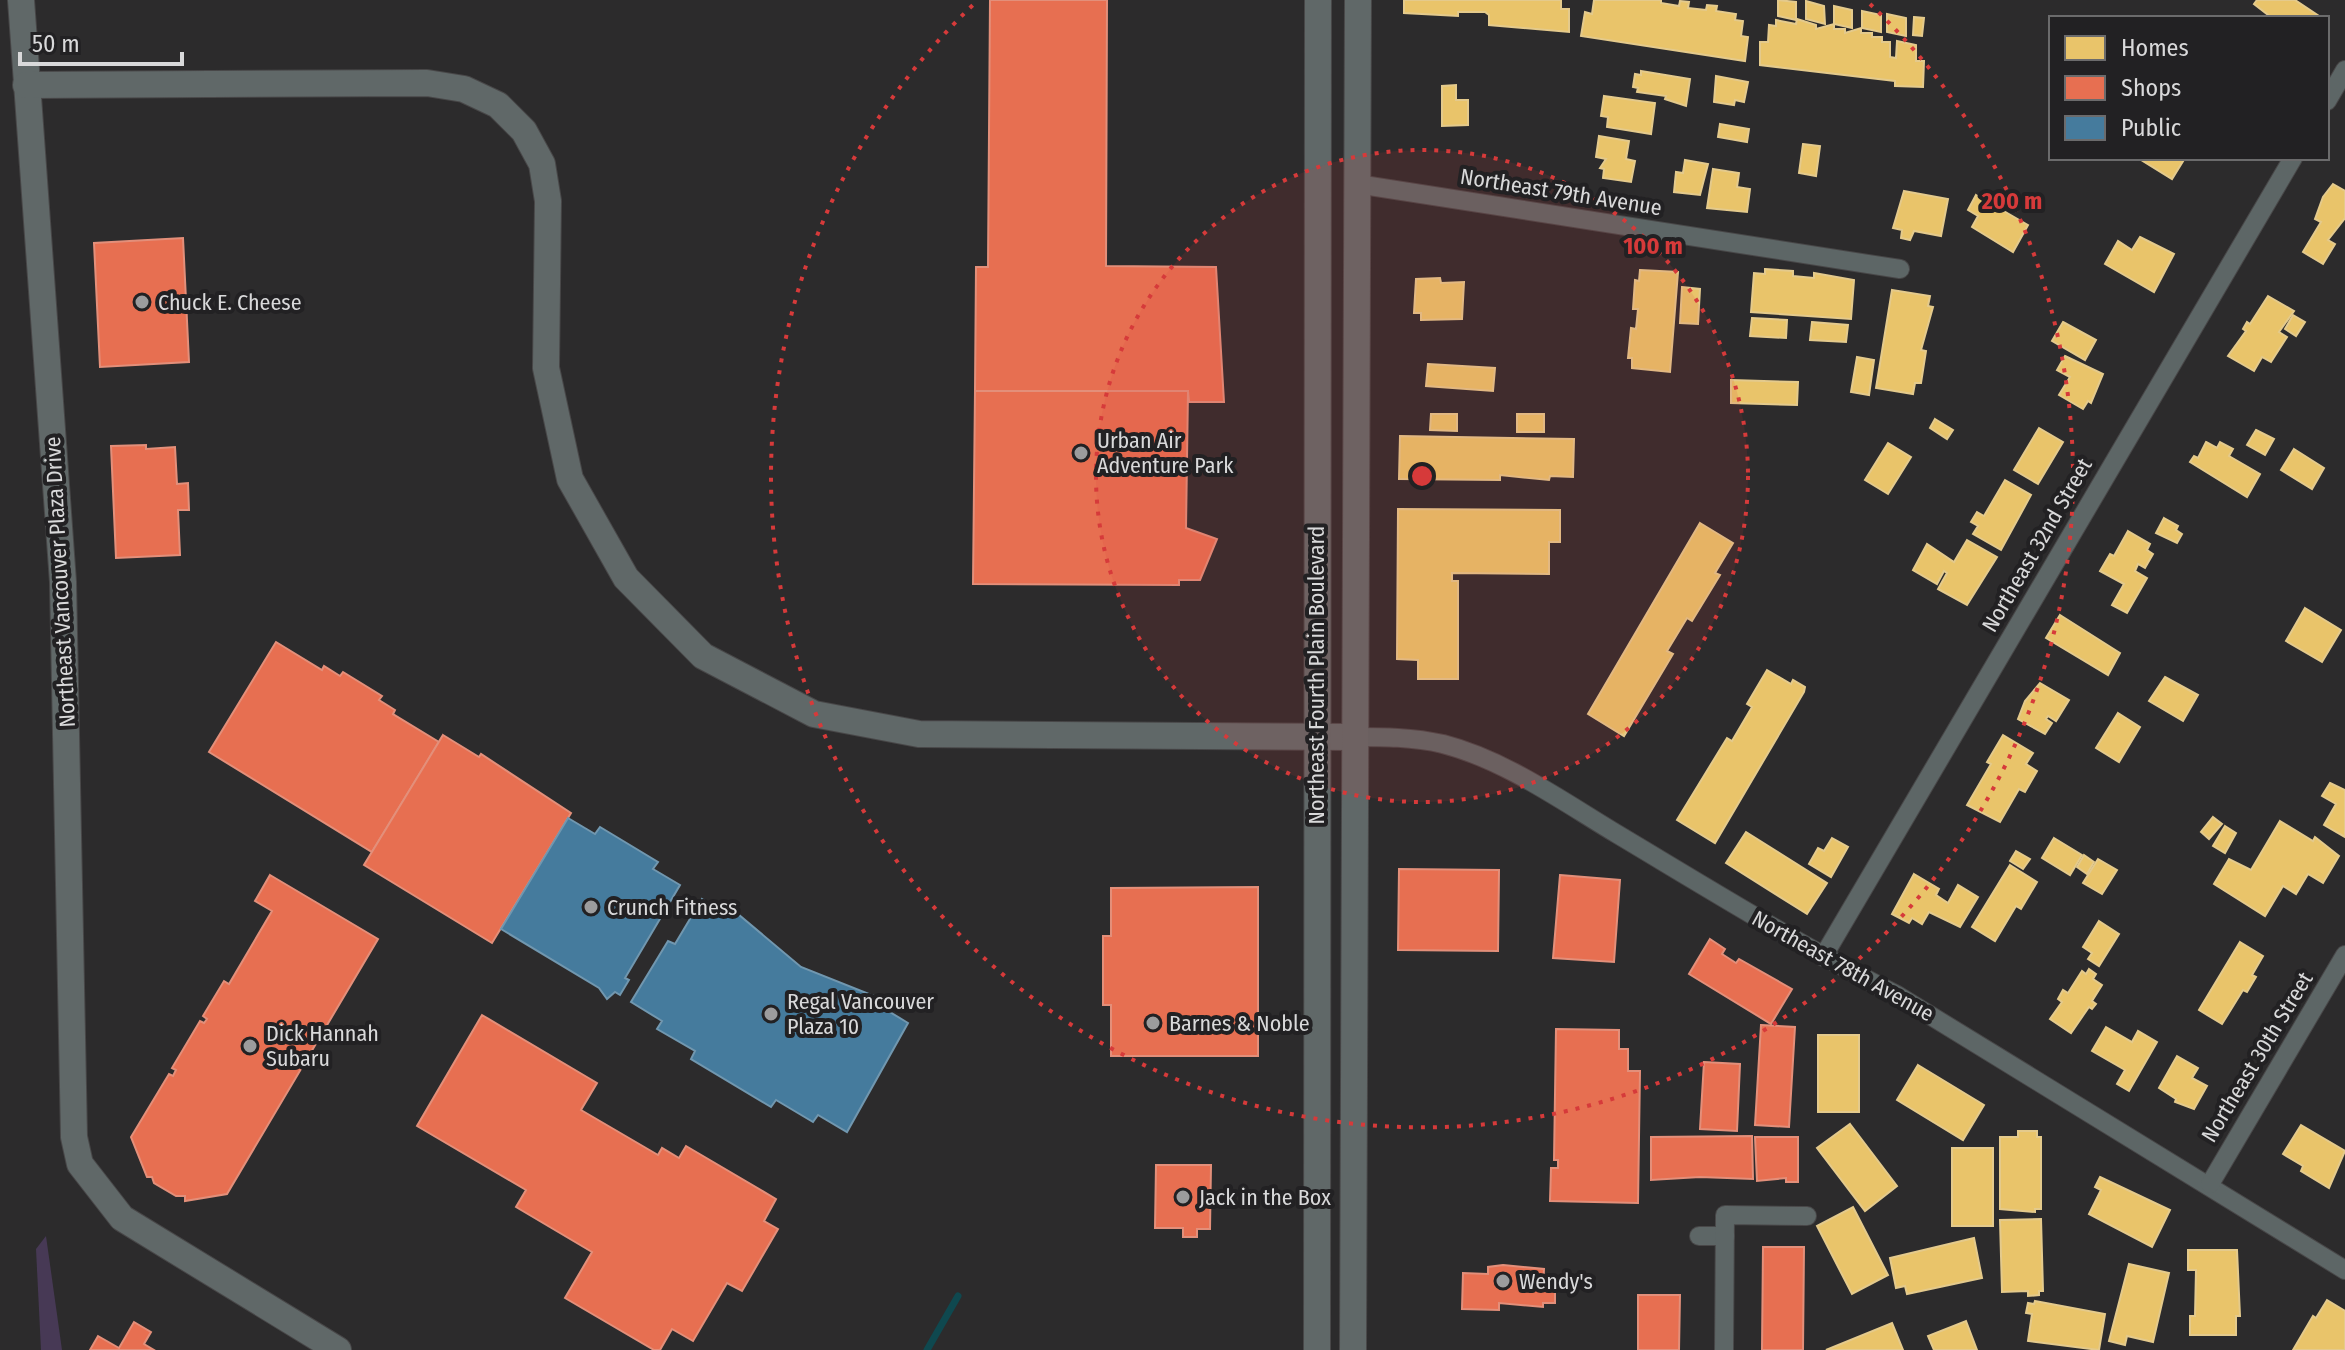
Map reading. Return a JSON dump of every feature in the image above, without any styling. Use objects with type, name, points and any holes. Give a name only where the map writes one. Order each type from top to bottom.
[{"type":"street","name":"Northeast Vancouver Plaza Drive","points":[[21,0],[63,582],[71,1101],[80,1164],[122,1218],[338,1350]]},
{"type":"street","name":"Northeast Fourth Plain Boulevard","points":[[1317,1350],[1315,739],[1318,0]]},
{"type":"street","name":"Northeast Fourth Plain Boulevard","points":[[1353,1350],[1352,737],[1358,0]]},
{"type":"street","points":[[2329,98],[2345,70]]},
{"type":"street","name":"Northeast 78th Avenue","points":[[26,85],[427,83],[464,89],[498,105],[524,131],[542,164],[548,201],[546,368],[570,479],[626,578],[703,656],[814,714],[919,734],[1352,737],[1446,745],[1498,765],[1823,957],[1897,995],[2210,1184],[2345,1270]]},
{"type":"street","name":"Northeast 32nd Street","points":[[1823,957],[2292,160]]},
{"type":"street","name":"Northeast 79th Avenue","points":[[1357,184],[1900,269]]},
{"type":"street","name":"Northeast 30th Street","points":[[2210,1184],[2345,955]]},
{"type":"street","points":[[1724,1350],[1725,1215],[1807,1216]]},
{"type":"street","points":[[1699,1236],[1725,1236]]},
{"type":"street","points":[[1318,1299],[1332,1323],[1332,1350]]},
{"type":"shaded area","points":[[46,1236],[62,1350],[41,1350],[36,1249]]},
{"type":"building: Homes","points":[[1404,0],[1561,0],[1561,9],[1569,9],[1569,32],[1489,25],[1489,15],[1485,12],[1458,12],[1458,16],[1404,13]]},
{"type":"building: Homes","points":[[1594,0],[1661,0],[1661,3],[1679,6],[1680,1],[1689,2],[1688,8],[1706,10],[1707,5],[1717,6],[1716,11],[1736,14],[1735,20],[1743,21],[1741,36],[1748,37],[1745,61],[1581,36],[1585,12],[1592,14]]},
{"type":"building: Homes","points":[[1778,0],[1796,2],[1796,20],[1778,16]]},
{"type":"building: Homes","points":[[2257,0],[2295,0],[2319,16],[2269,16],[2254,4]]},
{"type":"building: Homes","points":[[1806,1],[1824,6],[1825,24],[1806,19]]},
{"type":"building: Homes","points":[[1834,6],[1852,10],[1852,28],[1834,24]]},
{"type":"building: Homes","points":[[1862,11],[1881,15],[1881,32],[1862,28]]},
{"type":"building: Homes","points":[[1887,14],[1906,18],[1906,36],[1887,32]]},
{"type":"building: Homes","points":[[1914,17],[1924,18],[1922,36],[1913,35]]},
{"type":"building: Homes","points":[[1797,19],[1816,25],[1816,29],[1834,24],[1834,29],[1845,29],[1845,33],[1861,28],[1861,33],[1872,33],[1872,37],[1882,37],[1882,42],[1890,42],[1890,57],[1896,58],[1897,41],[1916,45],[1916,61],[1924,61],[1923,87],[1895,86],[1895,81],[1760,65],[1760,42],[1768,42],[1769,25],[1776,26],[1776,20],[1796,24]]},
{"type":"building: Homes","points":[[1641,71],[1690,79],[1686,106],[1665,99],[1666,96],[1637,92],[1638,88],[1633,87],[1635,74],[1641,75]]},
{"type":"building: Homes","points":[[1716,76],[1748,82],[1744,102],[1735,100],[1734,105],[1714,102]]},
{"type":"building: Homes","points":[[1456,85],[1456,100],[1468,100],[1468,125],[1442,126],[1442,86]]},
{"type":"building: Homes","points":[[1604,96],[1655,103],[1651,134],[1607,127],[1608,117],[1601,116]]},
{"type":"building: Homes","points":[[1720,124],[1749,129],[1747,142],[1718,137]]},
{"type":"building: Homes","points":[[1599,136],[1629,141],[1626,159],[1635,161],[1631,182],[1603,178],[1604,169],[1600,168],[1606,159],[1596,157]]},
{"type":"building: Homes","points":[[1803,144],[1820,146],[1816,176],[1799,173]]},
{"type":"building: Homes","points":[[1685,160],[1708,164],[1700,195],[1674,192],[1676,172],[1683,173]]},
{"type":"building: Homes","points":[[2141,160],[2184,160],[2172,179]]},
{"type":"building: Homes","points":[[1713,169],[1739,173],[1737,187],[1750,189],[1747,212],[1707,208]]},
{"type":"building: Homes","points":[[2333,184],[2345,191],[2345,218],[2328,240],[2335,244],[2323,264],[2303,252],[2321,222],[2315,219],[2323,197]]},
{"type":"building: Homes","points":[[1904,191],[1948,199],[1941,236],[1914,231],[1910,240],[1901,238],[1902,230],[1893,228]]},
{"type":"building: Homes","points":[[1976,195],[2028,225],[2013,252],[1972,227],[1978,216],[1968,210]]},
{"type":"building: Homes","points":[[2140,237],[2174,254],[2154,292],[2105,264],[2118,241],[2132,250]]},
{"type":"building: Homes","points":[[1765,269],[1793,271],[1793,276],[1814,278],[1814,273],[1854,280],[1851,319],[1751,312],[1754,273],[1765,274]]},
{"type":"building: Homes","points":[[1640,270],[1678,272],[1670,372],[1632,368],[1632,358],[1628,358],[1631,328],[1636,329],[1638,309],[1633,309],[1635,280],[1639,281]]},
{"type":"building: Homes","points":[[1440,278],[1441,283],[1464,282],[1462,319],[1421,320],[1421,313],[1414,313],[1416,279]]},
{"type":"building: Homes","points":[[1682,287],[1700,289],[1698,324],[1680,323]]},
{"type":"building: Homes","points":[[1892,290],[1930,296],[1928,306],[1933,307],[1921,350],[1926,351],[1921,383],[1915,383],[1913,394],[1876,388]]},
{"type":"building: Homes","points":[[2268,296],[2294,311],[2279,332],[2287,337],[2271,362],[2262,357],[2254,371],[2228,356],[2246,331],[2243,329],[2247,322],[2250,324]]},
{"type":"building: Homes","points":[[2293,315],[2305,322],[2296,336],[2285,329]]},
{"type":"building: Homes","points":[[1752,318],[1787,320],[1786,338],[1750,336]]},
{"type":"building: Homes","points":[[1812,322],[1848,325],[1846,342],[1810,340]]},
{"type":"building: Homes","points":[[2063,322],[2096,340],[2085,360],[2052,341]]},
{"type":"building: Homes","points":[[2065,356],[2103,374],[2091,403],[2088,401],[2083,409],[2059,395],[2070,377],[2057,370]]},
{"type":"building: Homes","points":[[1857,357],[1874,360],[1869,395],[1851,392]]},
{"type":"building: Homes","points":[[1428,364],[1495,368],[1493,391],[1426,386]]},
{"type":"building: Homes","points":[[1731,380],[1798,382],[1797,405],[1731,403]]},
{"type":"building: Homes","points":[[1431,414],[1457,414],[1457,431],[1430,430]]},
{"type":"building: Homes","points":[[1517,414],[1544,414],[1544,432],[1517,432]]},
{"type":"building: Homes","points":[[1935,419],[1953,430],[1947,439],[1930,428]]},
{"type":"building: Homes","points":[[2039,428],[2063,442],[2038,484],[2014,470]]},
{"type":"building: Homes","points":[[2256,430],[2274,439],[2265,455],[2247,445]]},
{"type":"building: Homes","points":[[1400,436],[1574,439],[1573,477],[1550,476],[1549,480],[1500,475],[1500,480],[1399,479]]},
{"type":"building: Homes","points":[[2206,442],[2217,448],[2220,442],[2233,449],[2229,456],[2260,474],[2247,497],[2190,462],[2194,456],[2198,458]]},
{"type":"building: Homes","points":[[1888,443],[1911,457],[1888,494],[1865,480]]},
{"type":"building: Homes","points":[[2294,449],[2324,468],[2312,489],[2281,470]]},
{"type":"building: Homes","points":[[2005,480],[2031,495],[2001,550],[1973,534],[1978,526],[1971,522],[1977,512],[1984,516]]},
{"type":"building: Homes","points":[[1398,509],[1560,510],[1560,542],[1549,542],[1549,574],[1452,573],[1452,581],[1458,581],[1458,679],[1418,679],[1418,660],[1397,659]]},
{"type":"building: Homes","points":[[2164,518],[2178,526],[2176,530],[2182,534],[2177,543],[2156,533]]},
{"type":"building: Homes","points":[[1700,523],[1733,543],[1715,573],[1720,575],[1692,621],[1687,618],[1667,651],[1673,654],[1624,736],[1588,714]]},
{"type":"building: Homes","points":[[2128,531],[2150,544],[2147,550],[2153,554],[2145,568],[2138,564],[2135,571],[2147,578],[2127,613],[2112,605],[2124,584],[2100,571],[2110,554],[2114,556]]},
{"type":"building: Homes","points":[[1967,540],[1997,557],[1967,605],[1938,589],[1947,573],[1944,571],[1937,584],[1913,570],[1927,544],[1954,562]]},
{"type":"building: Homes","points":[[2305,608],[2341,630],[2322,662],[2286,641]]},
{"type":"building: Homes","points":[[2060,615],[2120,653],[2108,675],[2046,638]]},
{"type":"building: Homes","points":[[1767,670],[1791,684],[1793,680],[1805,687],[1804,692],[1715,843],[1677,820],[1727,738],[1732,741],[1752,707],[1747,704]]},
{"type":"building: Homes","points":[[2165,677],[2198,695],[2183,721],[2149,701]]},
{"type":"building: Homes","points":[[2040,683],[2069,700],[2056,721],[2048,716],[2046,719],[2052,723],[2045,734],[2018,719],[2025,701]]},
{"type":"building: Homes","points":[[2118,713],[2140,727],[2119,762],[2096,748]]},
{"type":"building: Homes","points":[[2003,735],[2033,753],[2026,764],[2037,771],[2025,792],[2019,789],[2000,822],[1967,805],[1991,764],[1987,762]]},
{"type":"building: Homes","points":[[2330,783],[2345,790],[2345,837],[2324,825],[2336,804],[2322,796]]},
{"type":"building: Homes","points":[[2213,817],[2222,824],[2209,839],[2201,832]]},
{"type":"building: Homes","points":[[2280,821],[2313,841],[2315,837],[2339,856],[2323,883],[2308,874],[2296,894],[2283,886],[2265,916],[2214,884],[2229,859],[2251,870]]},
{"type":"building: Homes","points":[[2225,826],[2236,833],[2225,853],[2213,846]]},
{"type":"building: Homes","points":[[1746,832],[1827,883],[1807,914],[1726,863]]},
{"type":"building: Homes","points":[[1832,838],[1848,847],[1831,877],[1809,864],[1818,848],[1824,851]]},
{"type":"building: Homes","points":[[2054,838],[2082,855],[2070,875],[2042,858]]},
{"type":"building: Homes","points":[[2016,851],[2030,859],[2023,869],[2010,861]]},
{"type":"building: Homes","points":[[2084,855],[2094,862],[2087,874],[2077,867]]},
{"type":"building: Homes","points":[[2098,859],[2117,870],[2102,894],[2083,883]]},
{"type":"building: Homes","points":[[2010,865],[2037,882],[2021,909],[2016,906],[1995,941],[1972,927]]},
{"type":"building: Homes","points":[[1914,874],[1939,889],[1936,895],[1948,903],[1958,885],[1978,897],[1960,927],[1929,912],[1922,924],[1912,918],[1909,923],[1892,914]]},
{"type":"building: Homes","points":[[2099,921],[2119,934],[2099,966],[2088,959],[2092,953],[2083,947]]},
{"type":"building: Homes","points":[[2240,942],[2263,956],[2247,992],[2243,990],[2222,1024],[2199,1010]]},
{"type":"building: Homes","points":[[2089,969],[2096,974],[2093,979],[2102,985],[2092,1001],[2096,1004],[2092,1009],[2089,1007],[2071,1033],[2050,1019],[2062,1002],[2058,999],[2063,990],[2068,993],[2082,971],[2086,974]]},
{"type":"building: Homes","points":[[2106,1027],[2132,1042],[2138,1031],[2157,1042],[2129,1091],[2117,1084],[2125,1070],[2092,1051]]},
{"type":"building: Homes","points":[[1818,1035],[1859,1035],[1859,1112],[1818,1112]]},
{"type":"building: Homes","points":[[2177,1056],[2198,1068],[2192,1078],[2207,1086],[2194,1109],[2175,1102],[2176,1099],[2159,1088]]},
{"type":"building: Homes","points":[[1918,1065],[1984,1105],[1963,1140],[1897,1100]]},
{"type":"building: Homes","points":[[1850,1124],[1897,1186],[1865,1211],[1817,1148]]},
{"type":"building: Homes","points":[[2301,1125],[2345,1151],[2329,1188],[2301,1171],[2303,1166],[2283,1154]]},
{"type":"building: Homes","points":[[2018,1131],[2037,1131],[2037,1137],[2041,1137],[2041,1209],[2035,1209],[2035,1212],[2000,1209],[2000,1137],[2018,1137]]},
{"type":"building: Homes","points":[[1952,1148],[1993,1148],[1993,1226],[1952,1226]]},
{"type":"building: Homes","points":[[2100,1177],[2170,1210],[2152,1247],[2089,1214],[2101,1190],[2095,1187]]},
{"type":"building: Homes","points":[[1853,1207],[1888,1275],[1852,1294],[1817,1226]]},
{"type":"building: Homes","points":[[2041,1219],[2043,1291],[2039,1291],[2039,1295],[2028,1296],[2028,1291],[2002,1292],[2000,1220]]},
{"type":"building: Homes","points":[[1974,1238],[1982,1278],[1907,1294],[1905,1286],[1896,1288],[1890,1258]]},
{"type":"building: Homes","points":[[2188,1250],[2237,1250],[2240,1316],[2236,1316],[2236,1335],[2190,1335],[2190,1316],[2195,1316],[2196,1270],[2188,1270]]},
{"type":"building: Homes","points":[[2129,1264],[2169,1273],[2153,1342],[2127,1336],[2125,1345],[2109,1341]]},
{"type":"building: Homes","points":[[2327,1300],[2345,1311],[2345,1350],[2293,1350],[2313,1316],[2316,1318]]},
{"type":"building: Homes","points":[[2035,1301],[2105,1314],[2099,1350],[2028,1341],[2032,1314],[2026,1313],[2028,1303],[2034,1304]]},
{"type":"building: Homes","points":[[1966,1321],[1977,1350],[1934,1350],[1928,1336]]},
{"type":"building: Homes","points":[[1892,1323],[1903,1350],[1826,1350]]},
{"type":"building: Shops","points":[[990,0],[1107,0],[1106,266],[1216,267],[1224,402],[1189,402],[1188,391],[975,391],[976,267],[988,267]]},
{"type":"building: Shops","name":"Chuck E. Cheese","points":[[183,238],[189,362],[100,367],[94,243]]},
{"type":"building: Shops","name":"Urban Air Adventure Park","points":[[975,391],[1188,391],[1186,528],[1217,539],[1200,580],[1179,580],[1179,585],[973,584]]},
{"type":"building: Shops","points":[[146,445],[146,449],[175,447],[177,484],[188,483],[189,510],[178,510],[180,555],[116,558],[111,446]]},
{"type":"building: Shops","points":[[276,642],[322,670],[324,666],[340,676],[343,672],[382,696],[379,700],[395,710],[393,714],[439,742],[372,852],[209,752]]},
{"type":"building: Shops","points":[[443,735],[479,757],[481,754],[571,813],[492,943],[364,865]]},
{"type":"building: Shops","points":[[1399,869],[1499,870],[1498,951],[1398,950]]},
{"type":"building: Shops","name":"Dick Hannah Subaru","points":[[270,875],[378,939],[227,1194],[185,1201],[185,1196],[176,1196],[154,1183],[152,1177],[147,1177],[131,1137],[169,1074],[173,1076],[176,1070],[172,1068],[200,1021],[204,1023],[207,1019],[203,1016],[224,981],[229,984],[272,911],[255,901]]},
{"type":"building: Shops","points":[[1560,875],[1620,880],[1614,962],[1553,958]]},
{"type":"building: Shops","name":"Barnes & Noble","points":[[1258,887],[1258,1056],[1111,1056],[1111,1005],[1103,1005],[1103,936],[1111,936],[1111,888]]},
{"type":"building: Shops","points":[[1710,939],[1725,949],[1722,954],[1736,963],[1739,959],[1792,989],[1771,1024],[1689,974]]},
{"type":"building: Shops","points":[[482,1015],[597,1083],[581,1110],[658,1155],[662,1148],[679,1158],[686,1146],[776,1199],[764,1221],[778,1229],[742,1291],[727,1283],[693,1341],[672,1329],[660,1350],[654,1350],[565,1298],[592,1252],[516,1207],[526,1190],[417,1126]]},
{"type":"building: Shops","points":[[1761,1025],[1795,1027],[1789,1127],[1755,1125]]},
{"type":"building: Shops","points":[[1556,1029],[1619,1030],[1619,1049],[1628,1049],[1628,1071],[1640,1071],[1638,1203],[1550,1201],[1551,1168],[1558,1168],[1558,1160],[1554,1160]]},
{"type":"building: Shops","points":[[1704,1062],[1740,1064],[1737,1131],[1700,1129]]},
{"type":"building: Shops","points":[[1752,1136],[1753,1179],[1700,1177],[1651,1180],[1651,1137]]},
{"type":"building: Shops","points":[[1755,1137],[1798,1137],[1798,1182],[1786,1182],[1786,1178],[1757,1181]]},
{"type":"building: Shops","name":"Jack in the Box","points":[[1156,1165],[1211,1165],[1210,1229],[1197,1229],[1197,1237],[1183,1237],[1183,1228],[1155,1228]]},
{"type":"building: Shops","points":[[1763,1247],[1804,1247],[1803,1350],[1762,1350]]},
{"type":"building: Shops","name":"Wendy's","points":[[1503,1265],[1544,1269],[1543,1288],[1555,1289],[1555,1303],[1543,1303],[1543,1307],[1499,1303],[1499,1310],[1462,1309],[1463,1273],[1488,1274],[1488,1267]]},
{"type":"building: Shops","points":[[1638,1295],[1680,1295],[1679,1350],[1638,1350]]},
{"type":"building: Shops","points":[[134,1322],[151,1332],[144,1344],[154,1350],[90,1350],[98,1336],[119,1348]]},
{"type":"building: Public","name":"Crunch Fitness","points":[[568,818],[595,834],[600,827],[658,862],[653,869],[680,885],[625,978],[629,980],[620,995],[615,992],[607,999],[599,988],[501,929]]},
{"type":"building: Public","name":"Regal Vancouver Plaza 10","points":[[702,899],[728,915],[732,909],[801,967],[884,1000],[880,1006],[908,1023],[847,1132],[818,1115],[813,1122],[776,1100],[771,1107],[691,1059],[695,1051],[657,1029],[662,1021],[631,1002],[668,941],[675,944]]},
{"type":"waterway","points":[[927,1350],[958,1296]]},
{"type":"place","name":"Chuck E. Cheese","points":[[142,302]]},
{"type":"place","name":"Urban Air Adventure Park","points":[[1081,453]]},
{"type":"place","name":"Crunch Fitness","points":[[591,907]]},
{"type":"place","name":"Regal Vancouver Plaza 10","points":[[771,1014]]},
{"type":"place","name":"Barnes & Noble","points":[[1153,1023]]},
{"type":"place","name":"Dick Hannah Subaru","points":[[250,1046]]},
{"type":"place","name":"Jack in the Box","points":[[1183,1197]]},
{"type":"place","name":"Wendy's","points":[[1503,1281]]}]
